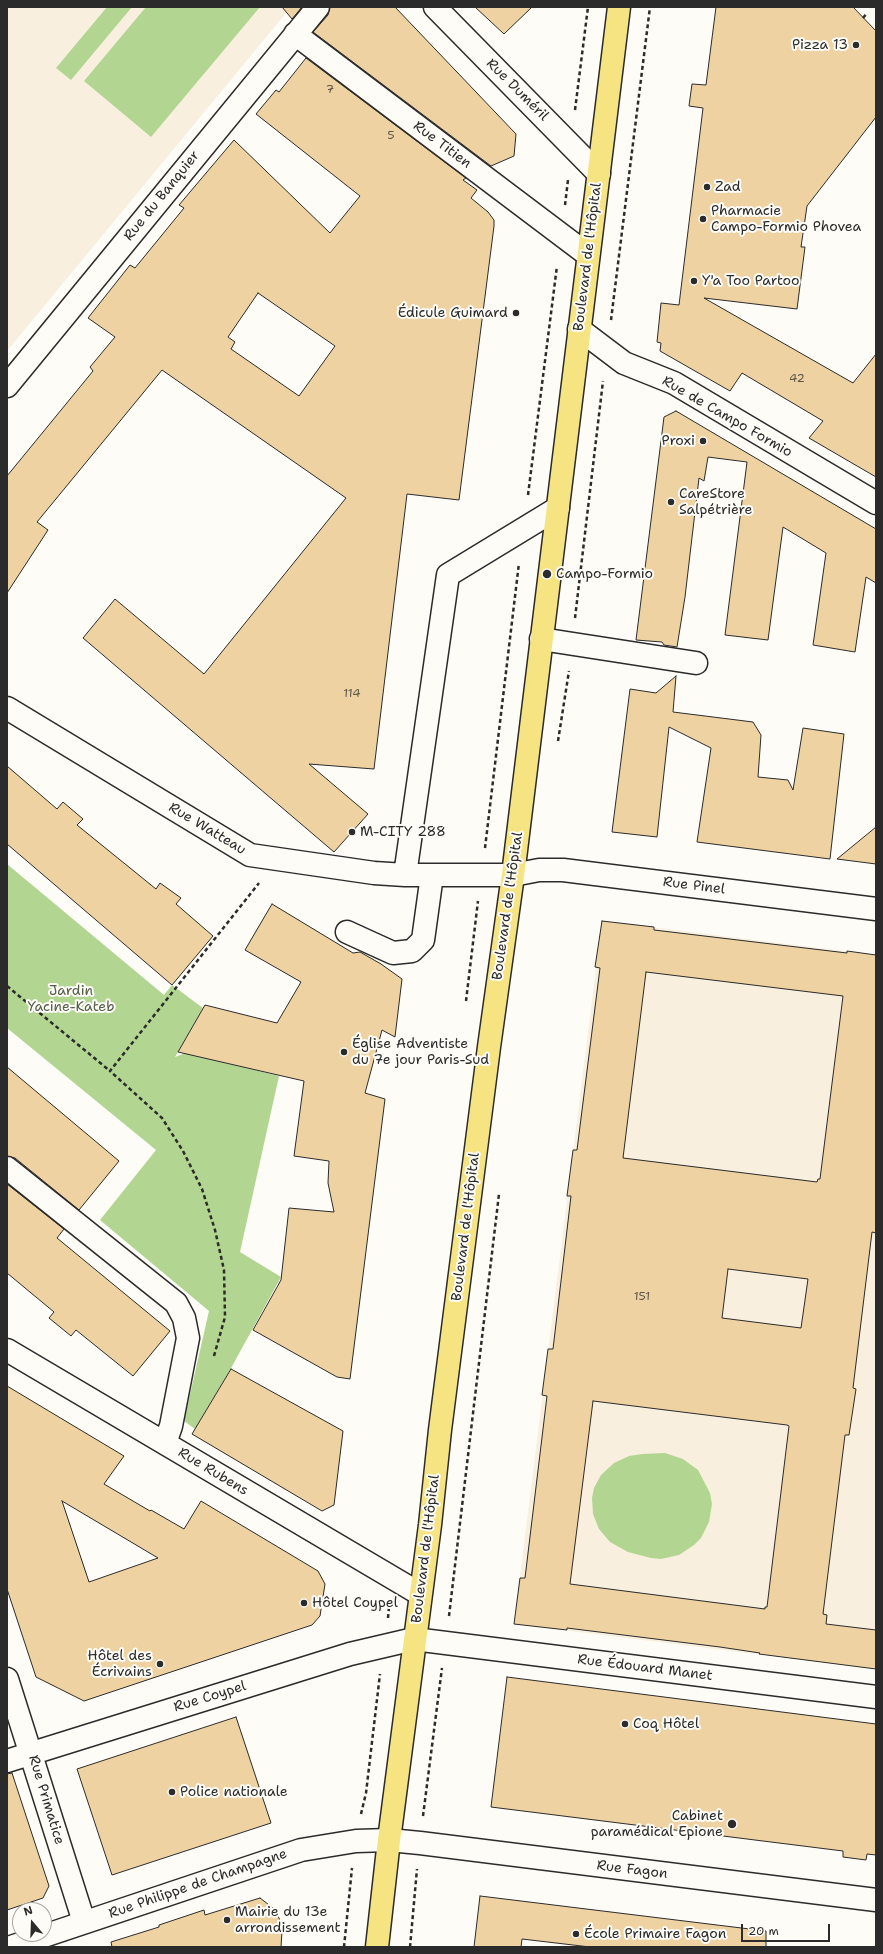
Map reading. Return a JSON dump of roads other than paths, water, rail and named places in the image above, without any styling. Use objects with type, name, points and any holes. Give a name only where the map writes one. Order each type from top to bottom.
[{"type":"main road","name":"Boulevard de l'Hôpital","points":[[377,1947],[414,1639],[430,1525],[441,1423],[487,1063],[513,875],[598,174],[620,7]]},
{"type":"street","name":"Rue du Banquier","points":[[7,386],[318,7]]},
{"type":"street","name":"Rue Duméril","points":[[435,7],[598,174]]},
{"type":"street","name":"Rue Titien","points":[[295,34],[588,256]]},
{"type":"street","name":"Rue de Campo Formio","points":[[579,329],[624,363],[674,383],[876,503]]},
{"type":"street","points":[[405,875],[448,575],[558,508]]},
{"type":"street","points":[[541,640],[696,663]]},
{"type":"street","name":"Rue Watteau","points":[[7,708],[250,855],[275,860],[374,873],[405,875],[513,875]]},
{"type":"street","name":"Rue Pinel","points":[[513,875],[539,870],[563,870],[876,909]]},
{"type":"street","points":[[347,932],[392,953],[412,951],[423,940],[432,875]]},
{"type":"street","points":[[7,1168],[176,1303],[184,1318],[188,1338],[171,1426],[165,1443]]},
{"type":"street","name":"Rue Rubens","points":[[7,1350],[420,1594]]},
{"type":"street","name":"Rue Édouard Manet","points":[[414,1639],[876,1697]]},
{"type":"street","name":"Rue Coypel","points":[[7,1761],[350,1654],[414,1639]]},
{"type":"street","name":"Rue Primatice","points":[[7,1679],[84,1922]]},
{"type":"street","name":"Rue Fagon","points":[[389,1840],[876,1900]]},
{"type":"street","name":"Rue Philippe de Champagne","points":[[11,1947],[301,1850],[356,1841],[389,1840]]},
{"type":"place","name":"Pizza 13","points":[[856,45]]},
{"type":"place","name":"Zad","points":[[707,187]]},
{"type":"place","name":"Pharmacie Campo-Formio Phovea","points":[[703,219]]},
{"type":"place","name":"Y'a Too Partoo","points":[[694,281]]},
{"type":"place","name":"Édicule Guimard","points":[[516,313]]},
{"type":"place","name":"Proxi","points":[[703,441]]},
{"type":"place","name":"CareStore Salpétrière","points":[[671,502]]},
{"type":"place","name":"Campo-Formio","points":[[547,574]]},
{"type":"place","name":"M-CITY 288","points":[[352,832]]},
{"type":"place","name":"Église Adventiste du 7e jour Paris-Sud","points":[[344,1052]]},
{"type":"place","name":"Hôtel Coypel","points":[[304,1603]]},
{"type":"place","name":"Hôtel des Écrivains","points":[[160,1664]]},
{"type":"place","name":"Coq Hôtel","points":[[625,1724]]},
{"type":"place","name":"Police nationale","points":[[172,1792]]},
{"type":"place","name":"Cabinet paramédical Epione","points":[[732,1824]]},
{"type":"place","name":"Mairie du 13e arrondissement","points":[[227,1920]]},
{"type":"place","name":"École Primaire Fagon","points":[[576,1934]]},
{"type":"park label","name":"Jardin Yacine-Kateb","points":[[71,1000]]}]
